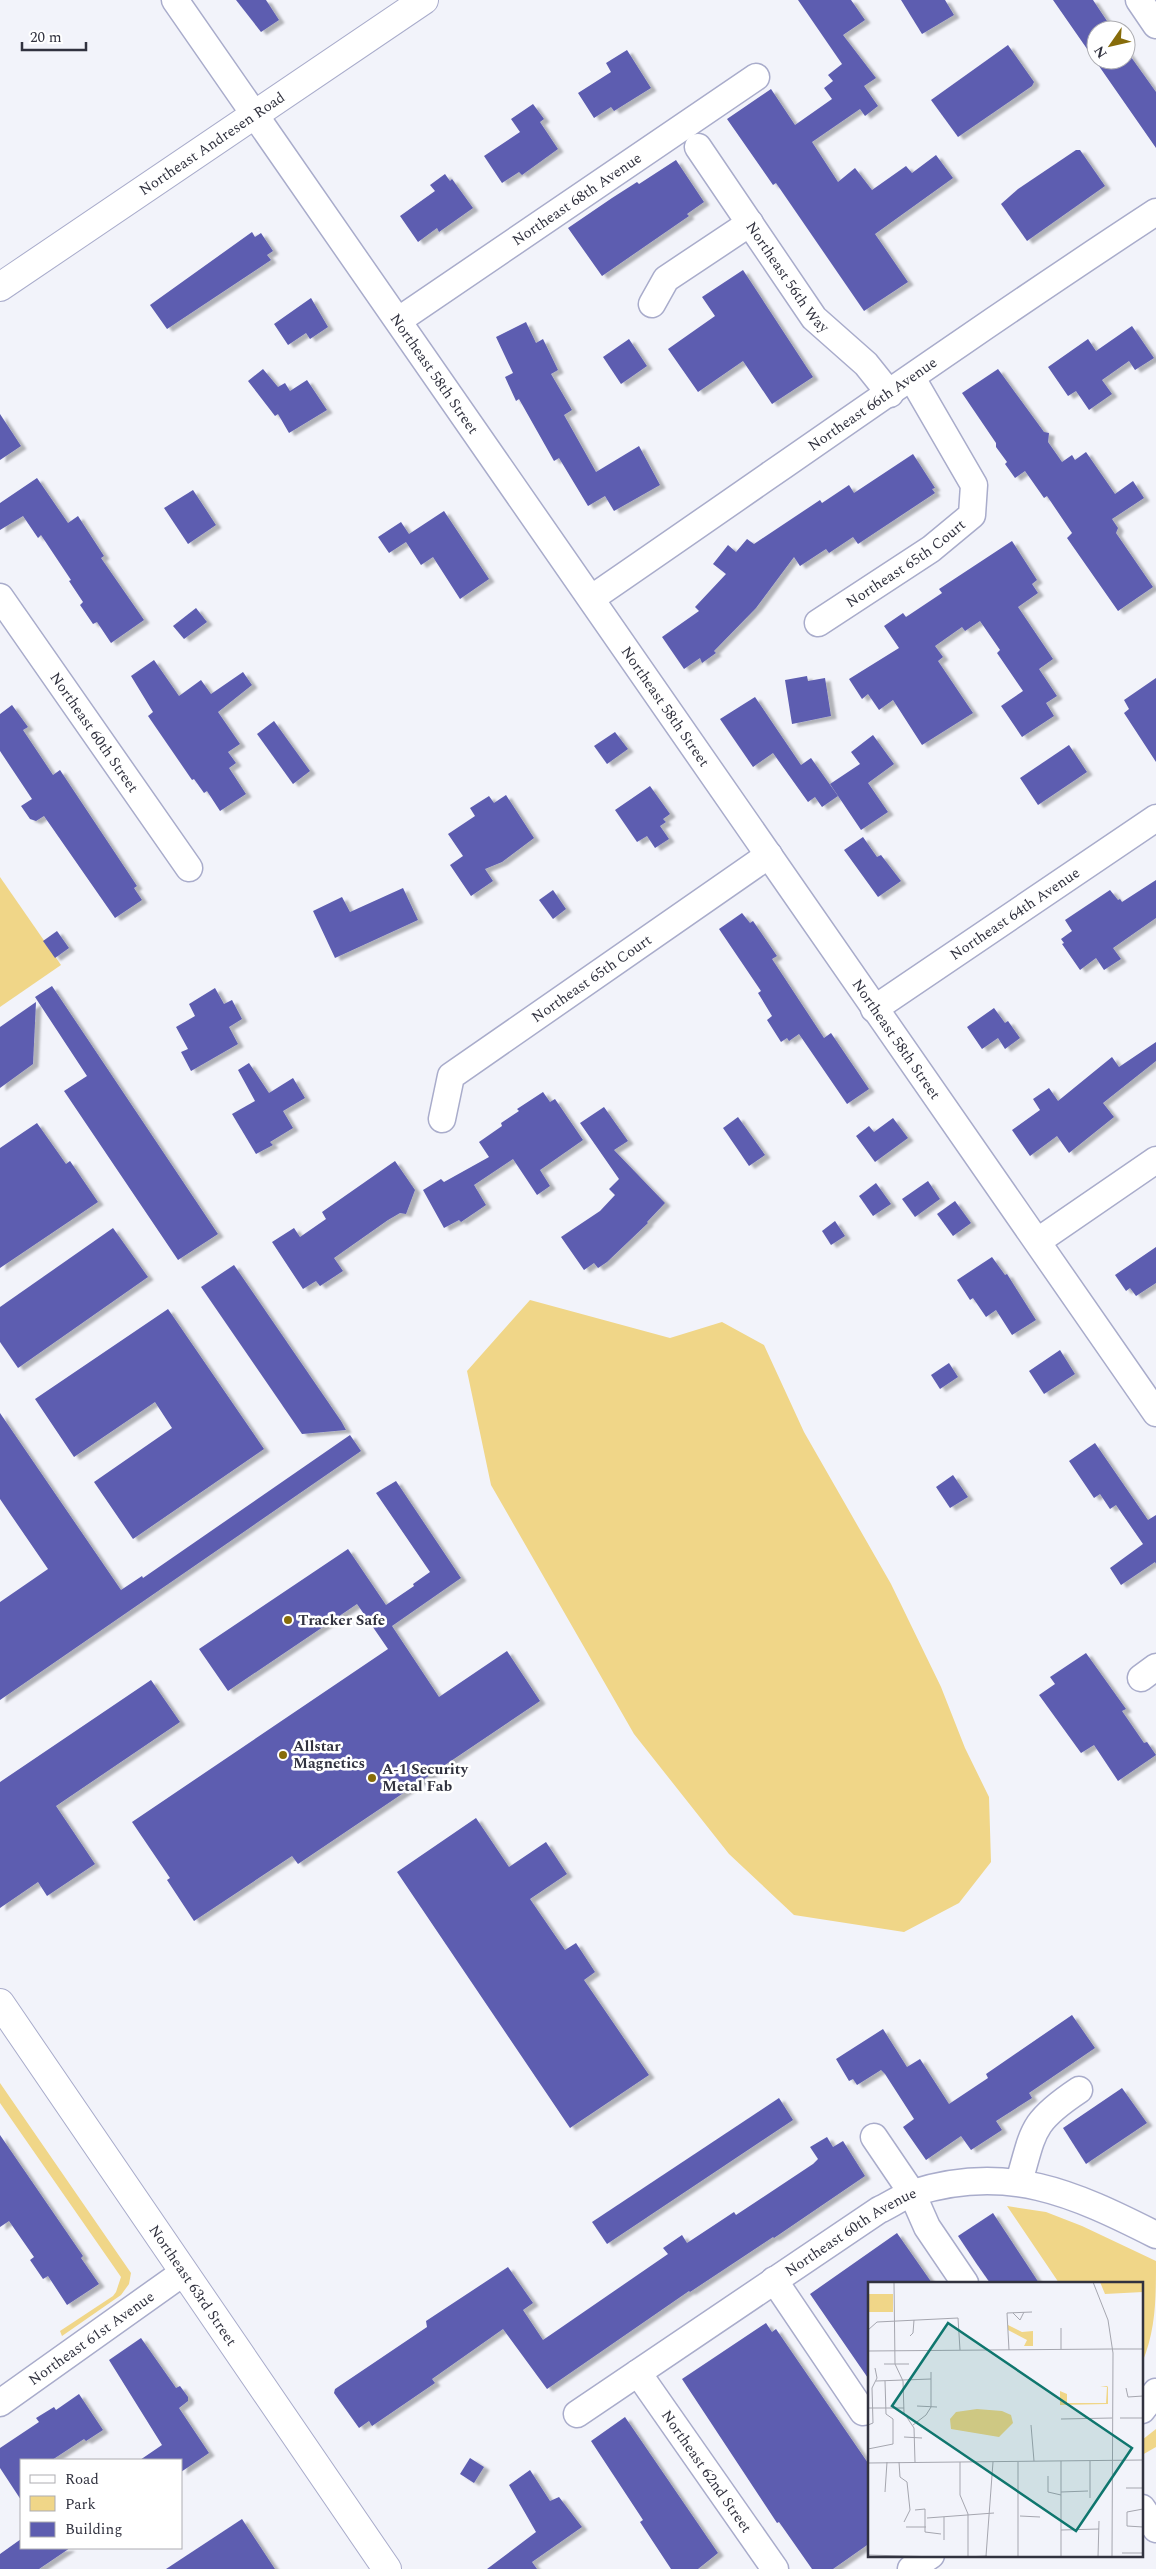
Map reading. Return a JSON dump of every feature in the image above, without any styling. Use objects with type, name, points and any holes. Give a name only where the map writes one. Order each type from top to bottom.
[{"type":"main road","name":"Northeast Andresen Road","points":[[0,287],[257,115],[424,0]]},
{"type":"main road","name":"Northeast 63rd Street","points":[[0,2003],[387,2569]]},
{"type":"street","name":"Northeast 58th Street","points":[[175,0],[257,115],[874,1009],[1038,1241],[1156,1413]]},
{"type":"street","points":[[1139,0],[1156,25]]},
{"type":"street","name":"Northeast 68th Avenue","points":[[399,320],[756,78]]},
{"type":"street","name":"Northeast 56th Way","points":[[698,147],[814,318],[866,364],[890,394]]},
{"type":"street","name":"Northeast 66th Avenue","points":[[592,598],[890,394],[1011,307],[1156,212]]},
{"type":"street","points":[[652,304],[666,279],[750,222]]},
{"type":"street","name":"Northeast 65th Court","points":[[818,623],[932,549],[972,515],[974,485],[912,378]]},
{"type":"street","name":"Northeast 60th Street","points":[[0,596],[189,868]]},
{"type":"street","name":"Northeast 64th Avenue","points":[[874,1009],[1156,818]]},
{"type":"street","name":"Northeast 65th Court","points":[[442,1120],[451,1076],[769,855]]},
{"type":"street","points":[[1038,1241],[1156,1160]]},
{"type":"street","points":[[1019,2182],[1036,2126],[1055,2106],[1079,2090]]},
{"type":"street","points":[[874,2137],[912,2194],[927,2227],[964,2282]]},
{"type":"street","name":"Northeast 60th Avenue","points":[[577,2414],[878,2210],[912,2194],[972,2180],[1019,2182],[1066,2194],[1156,2235]]},
{"type":"street","name":"Northeast 61st Avenue","points":[[0,2403],[184,2272]]},
{"type":"street","points":[[774,2280],[863,2412]]},
{"type":"street","name":"Northeast 62nd Street","points":[[638,2373],[775,2569]]},
{"type":"street","points":[[1144,2407],[1156,2392]]},
{"type":"street","points":[[1144,2511],[1156,2529]]},
{"type":"street","points":[[911,2569],[930,2556]]},
{"type":"green space","points":[[0,877],[61,965],[0,1007]]},
{"type":"green space","points":[[530,1300],[670,1338],[722,1322],[764,1345],[804,1432],[891,1584],[941,1687],[965,1748],[989,1797],[991,1862],[959,1903],[904,1932],[794,1915],[729,1854],[634,1734],[491,1485],[467,1371]]},
{"type":"green space","points":[[0,2083],[131,2273],[129,2284],[121,2295],[62,2336],[60,2331],[113,2296],[121,2277],[0,2103]]},
{"type":"green space","points":[[1007,2206],[1046,2212],[1082,2226],[1156,2261],[1153,2326],[1144,2358],[1144,2282],[1058,2282]]},
{"type":"green space","points":[[1156,2429],[1156,2447],[1144,2454],[1144,2438]]},
{"type":"building","points":[[236,0],[266,0],[279,20],[261,32]]},
{"type":"building","points":[[798,0],[851,0],[865,20],[843,35],[876,78],[864,86],[878,106],[865,116],[860,109],[812,142],[838,182],[855,168],[872,190],[906,166],[912,173],[936,155],[953,178],[875,234],[908,282],[864,311],[776,183],[773,185],[727,119],[771,89],[795,125],[832,99],[824,88],[833,81],[828,75],[842,64]]},
{"type":"building","points":[[901,0],[945,0],[954,15],[922,34]]},
{"type":"building","points":[[1053,0],[1093,0],[1106,20],[1086,20],[1086,47]]},
{"type":"building","points":[[1008,45],[1034,82],[1032,86],[958,137],[931,100]]},
{"type":"building","points":[[627,50],[651,88],[614,111],[611,107],[594,118],[578,93],[611,72],[606,63]]},
{"type":"building","points":[[1136,64],[1156,92],[1156,148],[1102,70],[1136,70]]},
{"type":"building","points":[[533,104],[544,119],[540,122],[558,149],[522,175],[519,172],[502,183],[484,156],[520,132],[511,119]]},
{"type":"building","points":[[1076,150],[1080,150],[1105,186],[1027,241],[1001,204],[1018,189]]},
{"type":"building","points":[[676,160],[704,202],[687,214],[689,216],[602,276],[568,228],[637,182],[639,184]]},
{"type":"building","points":[[445,174],[450,181],[452,179],[473,208],[439,232],[437,228],[418,242],[400,216],[435,191],[430,185]]},
{"type":"building","points":[[252,232],[255,237],[261,233],[273,251],[267,255],[271,260],[167,329],[150,305]]},
{"type":"building","points":[[743,270],[813,377],[772,404],[743,361],[698,392],[668,349],[715,316],[702,297]]},
{"type":"building","points":[[311,298],[328,327],[310,339],[306,333],[288,345],[274,324]]},
{"type":"building","points":[[526,322],[536,343],[543,339],[558,370],[551,374],[572,410],[564,415],[596,472],[639,446],[660,485],[614,511],[605,496],[588,506],[559,458],[554,461],[519,399],[516,401],[505,377],[513,373],[496,337]]},
{"type":"building","points":[[1132,326],[1154,358],[1135,370],[1129,361],[1102,380],[1112,394],[1089,410],[1076,391],[1068,396],[1048,367],[1088,339],[1096,351]]},
{"type":"building","points":[[629,339],[647,366],[621,384],[603,357]]},
{"type":"building","points":[[263,369],[278,387],[285,383],[290,391],[307,380],[327,410],[289,433],[278,414],[275,416],[248,381]]},
{"type":"building","points":[[998,369],[1044,432],[1049,433],[1048,442],[1062,462],[1072,455],[1075,460],[1086,452],[1115,494],[1133,481],[1144,498],[1112,519],[1118,528],[1116,533],[1153,587],[1118,611],[1067,538],[1072,533],[1047,496],[1044,498],[1025,471],[1015,478],[1005,464],[1007,462],[996,447],[996,443],[962,393]]},
{"type":"building","points":[[0,414],[21,446],[0,460]]},
{"type":"building","points":[[913,454],[935,488],[932,489],[935,493],[858,544],[853,537],[829,553],[826,549],[800,566],[794,557],[756,608],[714,651],[716,653],[702,663],[700,658],[684,669],[662,637],[699,611],[695,607],[726,574],[713,564],[728,545],[736,552],[747,539],[754,544],[820,500],[822,503],[849,485],[854,493]]},
{"type":"building","points":[[37,478],[68,523],[78,516],[104,556],[101,558],[144,620],[111,643],[97,622],[93,624],[80,605],[83,602],[69,581],[71,580],[41,535],[38,538],[23,516],[0,530],[0,503]]},
{"type":"building","points":[[193,490],[216,525],[188,544],[164,508]]},
{"type":"building","points":[[444,511],[489,579],[460,599],[433,557],[421,565],[406,542],[389,553],[378,537],[401,522],[409,534]]},
{"type":"building","points":[[1012,541],[1037,580],[1032,584],[1038,593],[1018,607],[1053,659],[1039,669],[1057,696],[1046,703],[1054,716],[1022,737],[1001,706],[1023,691],[997,653],[1000,650],[980,621],[965,631],[962,627],[935,646],[943,657],[938,661],[973,713],[922,745],[893,700],[879,710],[868,694],[862,699],[849,679],[899,648],[884,626],[903,613],[906,617],[942,593],[939,589]]},
{"type":"building","points":[[196,608],[207,622],[184,639],[173,626]]},
{"type":"building","points":[[154,660],[179,696],[201,680],[211,694],[243,672],[252,685],[218,712],[240,744],[228,752],[236,763],[229,768],[246,794],[220,811],[207,791],[204,793],[194,779],[192,780],[148,716],[153,712],[131,676]]},
{"type":"building","points":[[807,676],[808,681],[825,678],[831,716],[792,724],[785,680]]},
{"type":"building","points":[[1156,678],[1156,762],[1124,713],[1129,709],[1124,700]]},
{"type":"building","points":[[755,697],[801,765],[811,758],[838,796],[822,807],[815,797],[808,802],[773,753],[753,767],[720,719]]},
{"type":"building","points":[[12,705],[28,727],[23,730],[53,775],[60,770],[137,886],[134,888],[142,900],[115,918],[44,816],[36,821],[30,819],[21,806],[32,799],[0,751],[0,714]]},
{"type":"building","points":[[274,721],[310,771],[293,784],[257,734]]},
{"type":"building","points":[[615,732],[628,749],[607,764],[594,746]]},
{"type":"building","points":[[873,735],[894,764],[868,783],[888,812],[861,830],[830,784],[860,764],[851,752]]},
{"type":"building","points":[[1069,745],[1087,772],[1038,805],[1020,778]]},
{"type":"building","points":[[650,786],[670,814],[663,819],[666,822],[660,826],[669,839],[655,848],[647,836],[637,842],[615,810]]},
{"type":"building","points":[[506,795],[534,838],[502,862],[485,869],[493,881],[471,896],[450,865],[463,856],[448,834],[475,816],[470,808],[489,796],[494,803]]},
{"type":"building","points":[[863,837],[877,857],[881,855],[901,881],[878,897],[844,850]]},
{"type":"building","points":[[1156,880],[1156,918],[1113,948],[1121,959],[1104,970],[1096,958],[1080,970],[1062,944],[1064,943],[1061,939],[1072,931],[1065,920],[1110,890],[1122,902]]},
{"type":"building","points":[[403,888],[418,920],[335,958],[313,911],[342,897],[350,912]]},
{"type":"building","points":[[553,890],[566,909],[553,919],[539,900]]},
{"type":"building","points":[[742,913],[750,923],[753,921],[777,956],[772,959],[824,1038],[831,1033],[869,1089],[847,1104],[799,1034],[789,1041],[787,1038],[781,1042],[767,1020],[772,1016],[758,993],[761,991],[719,929]]},
{"type":"building","points":[[57,931],[69,948],[55,958],[43,941]]},
{"type":"building","points":[[52,986],[218,1234],[178,1260],[64,1091],[87,1076],[35,997]]},
{"type":"building","points":[[215,988],[224,1004],[232,1000],[242,1019],[229,1027],[238,1044],[191,1071],[181,1052],[188,1049],[176,1027],[195,1016],[189,1004]]},
{"type":"building","points":[[36,1002],[33,1064],[0,1088],[0,1027]]},
{"type":"building","points":[[994,1008],[1005,1023],[1008,1021],[1020,1038],[1005,1049],[998,1038],[982,1049],[967,1027]]},
{"type":"building","points":[[1156,1042],[1156,1061],[1103,1103],[1114,1117],[1069,1153],[1057,1136],[1030,1156],[1012,1130],[1040,1110],[1033,1099],[1049,1088],[1058,1101],[1112,1057],[1119,1067]]},
{"type":"building","points":[[249,1063],[269,1093],[293,1078],[305,1098],[283,1111],[293,1128],[270,1142],[273,1145],[256,1154],[232,1114],[255,1101],[238,1070]]},
{"type":"building","points":[[543,1092],[550,1102],[555,1099],[583,1140],[540,1170],[550,1186],[537,1195],[513,1159],[474,1185],[486,1205],[461,1222],[459,1220],[444,1228],[423,1190],[441,1179],[444,1182],[489,1157],[479,1142],[502,1126],[501,1123],[519,1111],[517,1109]]},
{"type":"building","points":[[604,1107],[628,1141],[614,1150],[665,1203],[648,1223],[607,1262],[598,1268],[594,1263],[584,1270],[561,1237],[600,1211],[615,1195],[609,1189],[619,1179],[580,1123]]},
{"type":"building","points":[[738,1117],[765,1155],[749,1166],[723,1128]]},
{"type":"building","points":[[893,1118],[908,1138],[875,1162],[856,1136],[869,1126],[874,1132]]},
{"type":"building","points":[[37,1123],[66,1164],[70,1161],[98,1202],[0,1268],[0,1148]]},
{"type":"building","points":[[395,1161],[415,1190],[406,1214],[400,1213],[388,1220],[334,1258],[343,1271],[320,1286],[316,1281],[303,1289],[272,1242],[294,1228],[300,1237],[326,1219],[322,1212]]},
{"type":"building","points":[[928,1181],[940,1199],[915,1217],[902,1199]]},
{"type":"building","points":[[876,1183],[891,1204],[873,1216],[859,1196]]},
{"type":"building","points":[[955,1201],[971,1223],[953,1236],[937,1214]]},
{"type":"building","points":[[835,1221],[845,1236],[831,1245],[822,1231]]},
{"type":"building","points":[[113,1228],[148,1277],[18,1368],[0,1342],[0,1307]]},
{"type":"building","points":[[1156,1247],[1156,1283],[1136,1296],[1130,1288],[1126,1291],[1115,1275]]},
{"type":"building","points":[[992,1257],[1005,1275],[1007,1274],[1036,1320],[1012,1335],[996,1310],[986,1317],[973,1298],[970,1300],[957,1280]]},
{"type":"building","points":[[234,1265],[346,1430],[302,1434],[201,1287]]},
{"type":"building","points":[[168,1309],[264,1449],[133,1539],[94,1482],[172,1428],[155,1402],[74,1457],[35,1399]]},
{"type":"building","points":[[1060,1350],[1075,1374],[1044,1394],[1029,1371]]},
{"type":"building","points":[[949,1363],[958,1377],[940,1389],[931,1375]]},
{"type":"building","points":[[0,1413],[121,1590],[142,1576],[143,1578],[350,1435],[361,1451],[0,1700],[0,1602],[48,1569],[0,1499]]},
{"type":"building","points":[[1095,1443],[1148,1520],[1156,1515],[1156,1564],[1155,1562],[1121,1585],[1110,1568],[1143,1544],[1116,1505],[1110,1509],[1100,1494],[1094,1498],[1069,1461]]},
{"type":"building","points":[[953,1475],[968,1497],[950,1508],[936,1487]]},
{"type":"building","points":[[396,1481],[461,1578],[392,1626],[439,1697],[507,1651],[540,1701],[298,1864],[292,1856],[194,1921],[167,1880],[170,1878],[132,1822],[388,1649],[357,1604],[228,1691],[199,1649],[348,1549],[386,1605],[414,1586],[413,1584],[430,1572],[376,1493]]},
{"type":"building","points":[[1086,1653],[1126,1709],[1122,1711],[1144,1743],[1147,1742],[1156,1755],[1118,1781],[1094,1745],[1081,1753],[1039,1695],[1055,1684],[1050,1677]]},
{"type":"building","points":[[151,1680],[180,1722],[56,1806],[95,1864],[47,1896],[38,1882],[0,1908],[0,1782]]},
{"type":"building","points":[[476,1818],[509,1867],[546,1842],[567,1874],[530,1899],[565,1950],[576,1943],[595,1972],[584,1980],[649,2075],[570,2128],[397,1872]]},
{"type":"building","points":[[1072,2015],[1095,2048],[1029,2093],[1032,2098],[996,2121],[1002,2130],[971,2150],[961,2136],[926,2160],[903,2127],[914,2119],[885,2074],[881,2070],[857,2085],[853,2079],[849,2081],[836,2059],[883,2029],[907,2067],[920,2059],[949,2104],[988,2078],[986,2074]]},
{"type":"building","points":[[1122,2088],[1147,2123],[1086,2164],[1063,2128]]},
{"type":"building","points":[[779,2098],[793,2120],[607,2244],[592,2222]]},
{"type":"building","points":[[0,2135],[83,2256],[81,2258],[99,2284],[67,2305],[48,2276],[43,2279],[30,2260],[34,2257],[9,2221],[0,2227]]},
{"type":"building","points":[[827,2137],[833,2147],[843,2141],[865,2176],[774,2238],[689,2291],[547,2389],[503,2329],[432,2379],[435,2383],[372,2426],[369,2421],[359,2428],[334,2393],[335,2389],[427,2327],[426,2321],[508,2267],[533,2303],[523,2310],[543,2340],[668,2254],[663,2248],[682,2235],[687,2243],[734,2212],[736,2215],[813,2164],[818,2159],[810,2147]]},
{"type":"building","points":[[993,2213],[1038,2282],[989,2282],[958,2236]]},
{"type":"building","points":[[897,2233],[931,2282],[868,2282],[868,2378],[810,2294]]},
{"type":"building","points":[[766,2323],[772,2332],[776,2329],[868,2463],[868,2544],[833,2569],[812,2569],[779,2522],[777,2523],[682,2379]]},
{"type":"building","points":[[141,2338],[176,2388],[180,2386],[188,2397],[188,2401],[179,2408],[209,2453],[182,2471],[182,2459],[141,2459],[162,2445],[109,2360]]},
{"type":"building","points":[[79,2394],[103,2430],[86,2441],[84,2439],[54,2459],[20,2459],[20,2498],[0,2468],[0,2448],[39,2422],[36,2418],[54,2407],[56,2410]]},
{"type":"building","points":[[625,2417],[718,2553],[698,2569],[671,2569],[640,2522],[643,2520],[591,2441]]},
{"type":"building","points":[[470,2458],[484,2467],[474,2483],[460,2474]]},
{"type":"building","points":[[530,2470],[550,2501],[559,2497],[582,2527],[532,2562],[537,2569],[487,2569],[536,2532],[509,2485]]},
{"type":"building","points":[[242,2519],[275,2569],[166,2569]]},
{"type":"building","points":[[20,2540],[20,2549],[69,2549],[39,2569],[0,2569],[0,2554]]},
{"type":"place","name":"Tracker Safe","points":[[288,1620]]},
{"type":"place","name":"Allstar Magnetics","points":[[283,1755]]},
{"type":"place","name":"A-1 Security Metal Fab","points":[[372,1778]]}]
